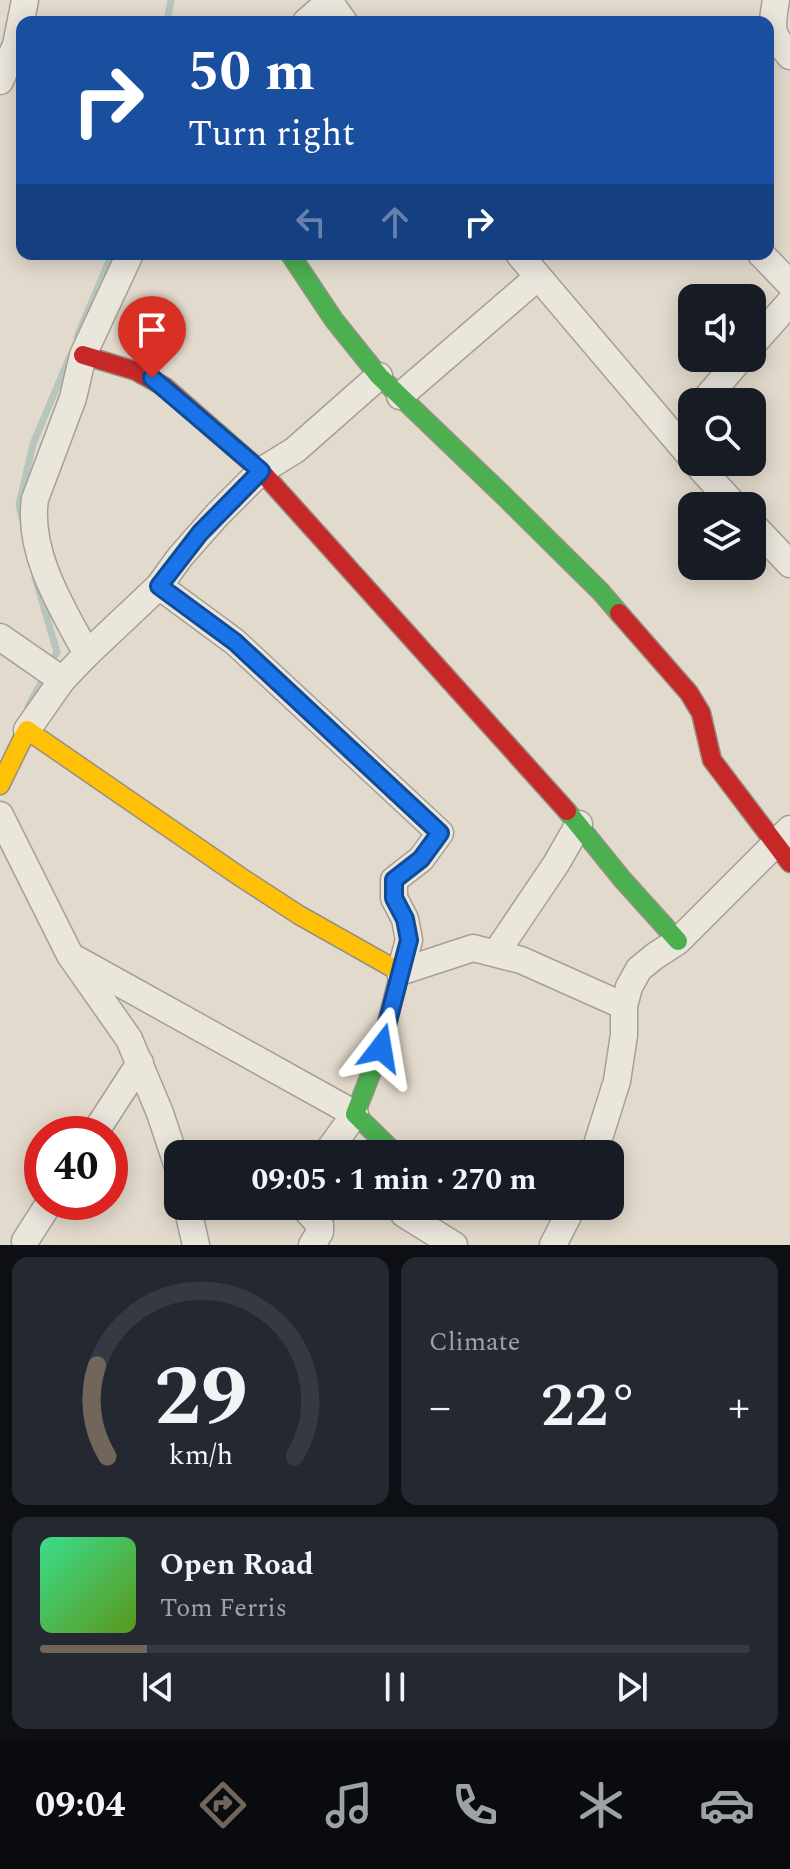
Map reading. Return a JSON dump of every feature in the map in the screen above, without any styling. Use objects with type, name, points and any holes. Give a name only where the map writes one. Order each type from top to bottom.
[{"type":"street","points":[[774,35],[780,55]]},
{"type":"street","points":[[0,81],[16,45]]},
{"type":"street","points":[[87,654],[55,595],[36,539],[33,516],[35,499],[73,398],[83,355],[127,260]]},
{"type":"street","points":[[294,260],[334,320],[379,376],[601,592],[689,693],[701,713],[712,760],[785,846],[678,941],[639,969],[629,987],[624,1006],[624,1035],[617,1081],[598,1140]]},
{"type":"street","points":[[524,260],[678,442]]},
{"type":"street","points":[[767,260],[790,284]]},
{"type":"street","points":[[400,396],[538,277]]},
{"type":"street","points":[[766,329],[790,302]]},
{"type":"street","points":[[83,355],[152,378],[261,471],[579,824],[622,879],[678,941]]},
{"type":"street","points":[[715,388],[729,372]]},
{"type":"street","points":[[0,785],[27,730],[62,680],[159,586],[200,533],[261,471],[295,450],[379,376]]},
{"type":"street","points":[[673,436],[678,430]]},
{"type":"street","points":[[708,476],[723,492]]},
{"type":"street","points":[[766,539],[790,564]]},
{"type":"street","points":[[159,586],[235,642],[440,833],[421,859],[394,880],[394,898],[405,919],[409,940],[381,1048],[355,1114],[336,1140]]},
{"type":"street","points":[[0,637],[62,680]]},
{"type":"street","points":[[27,730],[299,915],[400,972],[473,948],[521,960],[624,1006]]},
{"type":"street","points":[[0,815],[70,955],[129,1039],[169,1140]]},
{"type":"street","points":[[496,953],[579,824]]},
{"type":"street","points":[[70,955],[355,1114],[382,1140]]},
{"type":"street","points":[[106,1116],[140,1063]]},
{"type":"street","points":[[25,1241],[38,1220]]},
{"type":"street","points":[[190,1220],[196,1245]]},
{"type":"street","points":[[312,1245],[320,1232],[320,1225],[316,1220]]},
{"type":"street","points":[[414,1220],[454,1245]]},
{"type":"street","points":[[553,1245],[566,1220]]},
{"type":"waterway","points":[[168,16],[171,0]]},
{"type":"waterway","points":[[77,337],[109,260]]},
{"type":"waterway","points":[[23,522],[19,505],[33,444],[70,356]]},
{"type":"waterway","points":[[35,577],[57,652],[50,664]]},
{"type":"waterway","points":[[28,707],[45,675]]},
{"type":"traffic: fast","points":[[294,260],[334,320],[379,376],[506,498],[619,613]]},
{"type":"traffic: fast","points":[[567,811],[678,941]]},
{"type":"traffic: fast","points":[[382,1140],[355,1114],[384,1035]]},
{"type":"traffic: slow","points":[[0,785],[27,730],[299,915],[400,972],[384,1035]]},
{"type":"traffic: jam","points":[[83,355],[136,371],[165,387],[261,471],[567,811]]},
{"type":"traffic: jam","points":[[619,613],[689,693],[701,713],[712,760],[790,863]]},
{"type":"route","points":[[152,378],[261,471],[200,533],[159,586],[235,642],[440,833],[421,859],[394,880],[394,898],[405,919],[409,940],[381,1048]]}]
